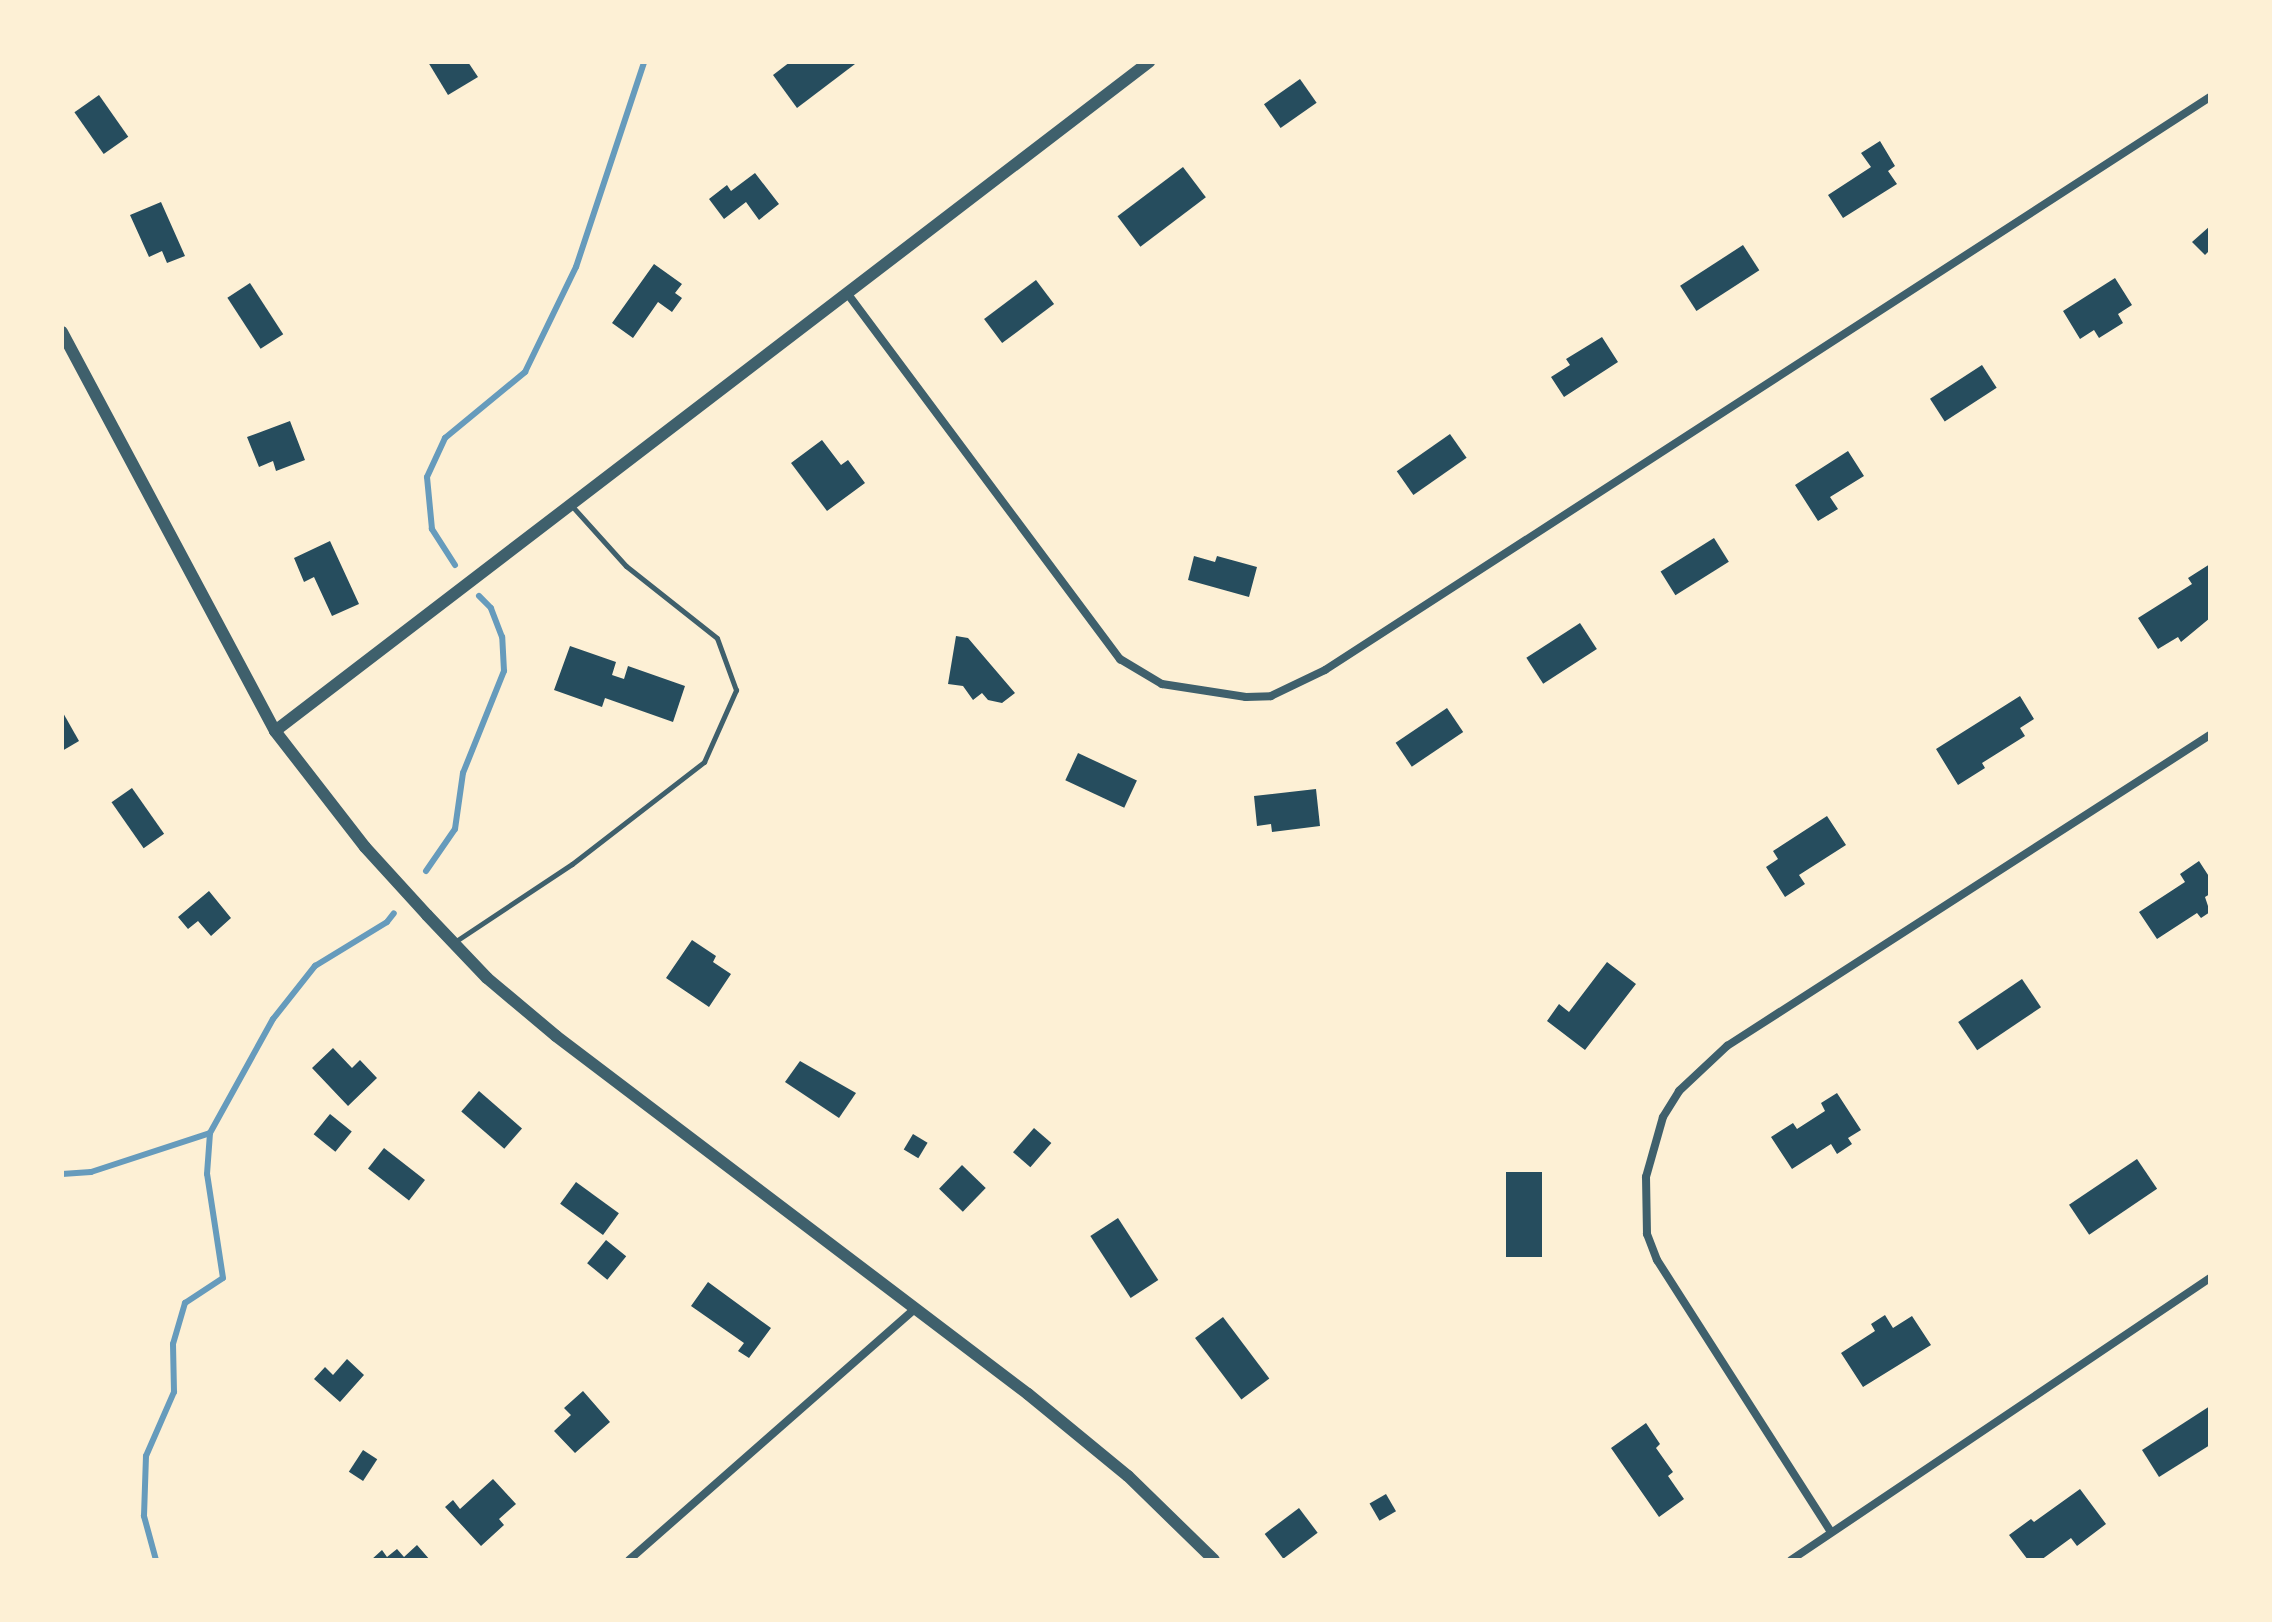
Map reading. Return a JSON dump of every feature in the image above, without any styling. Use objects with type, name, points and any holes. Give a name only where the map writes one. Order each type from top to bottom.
[{"type":"street","points":[[275,731],[1149,62]]},
{"type":"street","points":[[847,293],[1120,659],[1162,684],[1246,697],[1271,696],[1325,670],[2210,97]]},
{"type":"street","points":[[62,332],[275,731],[365,847],[453,943],[487,978],[616,1084],[916,1308],[1128,1476],[1214,1560]]},
{"type":"street","points":[[1831,1532],[1657,1260],[1647,1234],[1644,1208],[1650,1156],[1663,1117],[1679,1091],[1727,1046],[2210,735]]},
{"type":"street","points":[[1791,1560],[2210,1278]]},
{"type":"street","points":[[629,1560],[916,1308]]},
{"type":"lane","points":[[453,943],[572,864],[704,762],[736,690],[717,638],[626,566],[570,505]]},
{"type":"building","points":[[428,62],[468,62],[478,77],[448,95]]},
{"type":"building","points":[[790,62],[855,64],[797,108],[773,75]]},
{"type":"building","points":[[1300,79],[1317,103],[1281,128],[1264,104]]},
{"type":"building","points":[[99,95],[128,137],[104,154],[74,112]]},
{"type":"building","points":[[1880,141],[1895,166],[1888,171],[1897,184],[1843,218],[1828,195],[1871,167],[1861,153]]},
{"type":"building","points":[[1183,167],[1206,197],[1140,247],[1118,216]]},
{"type":"building","points":[[755,173],[779,204],[759,220],[746,202],[724,219],[709,199],[727,185],[731,191]]},
{"type":"building","points":[[161,202],[185,256],[167,263],[162,251],[149,257],[130,215]]},
{"type":"building","points":[[2210,226],[2210,250],[2205,255],[2192,242]]},
{"type":"building","points":[[1743,245],[1759,270],[1696,311],[1680,286]]},
{"type":"building","points":[[654,264],[682,284],[675,293],[682,298],[672,312],[658,302],[633,338],[612,323]]},
{"type":"building","points":[[2115,278],[2132,305],[2118,314],[2123,323],[2099,338],[2094,330],[2080,339],[2063,311]]},
{"type":"building","points":[[1036,280],[1054,304],[1002,343],[984,319]]},
{"type":"building","points":[[250,283],[283,334],[261,349],[227,298]]},
{"type":"building","points":[[1602,337],[1618,362],[1564,397],[1551,377],[1570,365],[1566,359]]},
{"type":"building","points":[[1982,365],[1997,388],[1945,421],[1930,399]]},
{"type":"building","points":[[290,421],[305,460],[276,471],[273,461],[259,467],[247,437]]},
{"type":"building","points":[[1450,434],[1467,458],[1413,495],[1397,471]]},
{"type":"building","points":[[822,440],[841,465],[848,460],[865,483],[827,511],[791,463]]},
{"type":"building","points":[[1848,451],[1864,476],[1830,497],[1838,509],[1818,521],[1795,485]]},
{"type":"building","points":[[1714,538],[1729,562],[1675,595],[1661,571]]},
{"type":"building","points":[[330,541],[359,604],[332,616],[314,577],[304,582],[294,558]]},
{"type":"building","points":[[1194,556],[1215,562],[1217,556],[1257,567],[1249,597],[1188,580]]},
{"type":"building","points":[[2210,564],[2210,618],[2181,642],[2178,637],[2158,649],[2138,618],[2192,584],[2188,578]]},
{"type":"building","points":[[1580,623],[1597,649],[1543,684],[1526,658]]},
{"type":"building","points":[[956,636],[968,638],[1015,693],[1002,703],[988,700],[982,693],[973,700],[963,686],[948,684]]},
{"type":"building","points":[[570,646],[616,662],[612,675],[624,679],[628,666],[685,686],[673,722],[605,698],[602,707],[554,690]]},
{"type":"building","points":[[2020,696],[2034,719],[2020,728],[2025,736],[1982,763],[1985,768],[1958,785],[1936,749]]},
{"type":"building","points":[[1447,708],[1463,732],[1412,767],[1396,743]]},
{"type":"building","points":[[62,711],[79,741],[62,751]]},
{"type":"building","points":[[1078,753],[1137,780],[1124,808],[1065,780]]},
{"type":"building","points":[[132,788],[164,834],[144,848],[112,802]]},
{"type":"building","points":[[1316,789],[1320,826],[1272,832],[1271,824],[1257,826],[1254,796]]},
{"type":"building","points":[[1827,816],[1846,845],[1799,875],[1805,884],[1785,897],[1766,867],[1778,859],[1773,851]]},
{"type":"building","points":[[2199,861],[2210,878],[2210,894],[2205,897],[2210,912],[2201,918],[2197,913],[2157,939],[2139,912],[2185,882],[2180,874]]},
{"type":"building","points":[[209,891],[231,918],[211,936],[198,921],[188,929],[178,917]]},
{"type":"building","points":[[692,940],[716,956],[713,962],[731,974],[709,1007],[666,978]]},
{"type":"building","points":[[1607,962],[1636,984],[1585,1050],[1547,1021],[1559,1004],[1569,1012]]},
{"type":"building","points":[[2022,979],[2041,1007],[1977,1050],[1958,1022]]},
{"type":"building","points":[[333,1048],[352,1068],[360,1060],[377,1078],[348,1106],[312,1068]]},
{"type":"building","points":[[800,1061],[856,1093],[839,1118],[785,1082]]},
{"type":"building","points":[[479,1091],[522,1128],[504,1149],[461,1111]]},
{"type":"building","points":[[1837,1093],[1861,1130],[1848,1138],[1852,1144],[1837,1154],[1831,1144],[1792,1169],[1771,1137],[1793,1123],[1797,1129],[1825,1111],[1821,1103]]},
{"type":"building","points":[[330,1114],[352,1132],[335,1152],[314,1134]]},
{"type":"building","points":[[1034,1128],[1051,1143],[1030,1167],[1013,1152]]},
{"type":"building","points":[[913,1134],[928,1143],[918,1158],[904,1149]]},
{"type":"building","points":[[384,1148],[425,1180],[409,1201],[368,1168]]},
{"type":"building","points":[[2137,1159],[2157,1189],[2089,1235],[2069,1205]]},
{"type":"building","points":[[962,1165],[986,1188],[963,1212],[939,1189]]},
{"type":"building","points":[[1506,1172],[1542,1172],[1542,1257],[1506,1257]]},
{"type":"building","points":[[576,1182],[619,1213],[603,1235],[560,1204]]},
{"type":"building","points":[[1118,1218],[1158,1280],[1131,1298],[1090,1236]]},
{"type":"building","points":[[606,1240],[626,1256],[607,1280],[587,1263]]},
{"type":"building","points":[[708,1282],[771,1328],[749,1358],[738,1351],[744,1343],[691,1306]]},
{"type":"building","points":[[1885,1315],[1893,1328],[1912,1316],[1931,1345],[1863,1387],[1841,1353],[1875,1331],[1871,1324]]},
{"type":"building","points":[[1223,1317],[1269,1378],[1241,1400],[1195,1338]]},
{"type":"building","points":[[347,1359],[364,1375],[340,1402],[314,1379],[325,1367],[333,1375]]},
{"type":"building","points":[[583,1391],[610,1422],[575,1453],[554,1431],[571,1415],[564,1408]]},
{"type":"building","points":[[2210,1406],[2210,1445],[2159,1477],[2142,1450]]},
{"type":"building","points":[[1646,1423],[1660,1444],[1656,1448],[1673,1472],[1668,1476],[1684,1499],[1659,1517],[1611,1448]]},
{"type":"building","points":[[363,1450],[377,1459],[363,1481],[349,1472]]},
{"type":"building","points":[[493,1479],[516,1504],[499,1519],[504,1525],[481,1546],[445,1507],[453,1500],[460,1509]]},
{"type":"building","points":[[2080,1489],[2106,1524],[2077,1546],[2071,1538],[2041,1560],[2028,1560],[2009,1535],[2031,1519],[2034,1522]]},
{"type":"building","points":[[1386,1494],[1396,1511],[1380,1521],[1370,1504]]},
{"type":"building","points":[[1299,1508],[1318,1533],[1283,1559],[1265,1534]]},
{"type":"building","points":[[417,1545],[430,1560],[371,1560],[382,1550],[387,1557],[397,1549],[404,1557]]},
{"type":"waterway","points":[[455,565],[432,529],[427,477],[445,438],[525,372],[576,267],[644,62]]},
{"type":"waterway","points":[[426,871],[455,829],[463,773],[504,671],[502,637],[491,608],[479,596]]},
{"type":"waterway","points":[[156,1560],[144,1516],[146,1456],[174,1392],[173,1344],[185,1303],[223,1278],[207,1174],[210,1133],[273,1019],[315,966],[387,922],[394,913]]},
{"type":"waterway","points":[[62,1174],[91,1172],[210,1133]]}]
